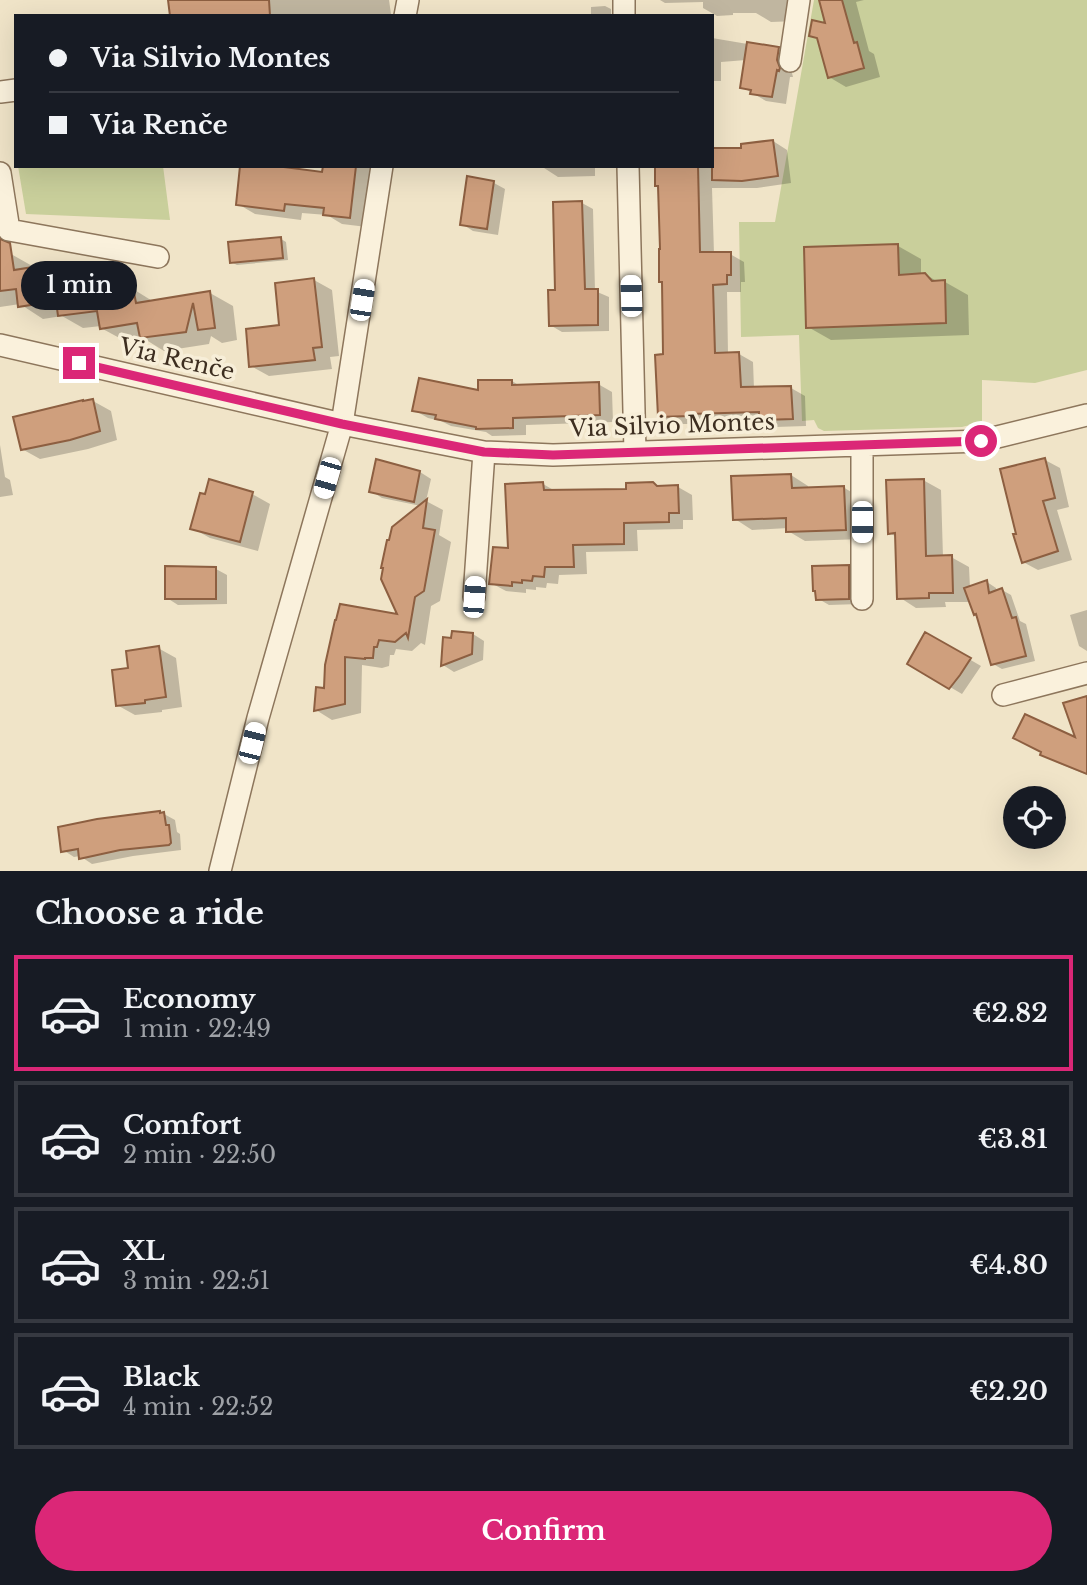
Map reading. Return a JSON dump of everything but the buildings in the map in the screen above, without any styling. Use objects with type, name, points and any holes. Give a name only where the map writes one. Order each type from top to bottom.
[{"type":"street","points":[[790,61],[799,0]]},
{"type":"street","points":[[220,871],[258,718],[342,424],[382,168]]},
{"type":"street","points":[[628,168],[635,452]]},
{"type":"street","points":[[0,173],[4,230],[158,257]]},
{"type":"street","name":"Via Renče","points":[[0,345],[342,424]]},
{"type":"street","name":"Via Silvio Montes","points":[[342,424],[484,452],[553,455],[981,441],[1087,415]]},
{"type":"street","points":[[862,445],[862,599]]},
{"type":"street","points":[[474,597],[484,452]]},
{"type":"street","points":[[1003,695],[1087,673]]},
{"type":"green space","points":[[814,0],[1087,0],[1087,370],[1035,383],[982,380],[982,422],[962,427],[824,431],[818,428],[814,420],[802,421],[799,335],[741,337],[739,222],[775,222]]},
{"type":"green space","points":[[18,168],[163,168],[170,220],[26,214]]},
{"type":"route","points":[[79,363],[342,424],[484,452],[553,455],[981,441]]}]
